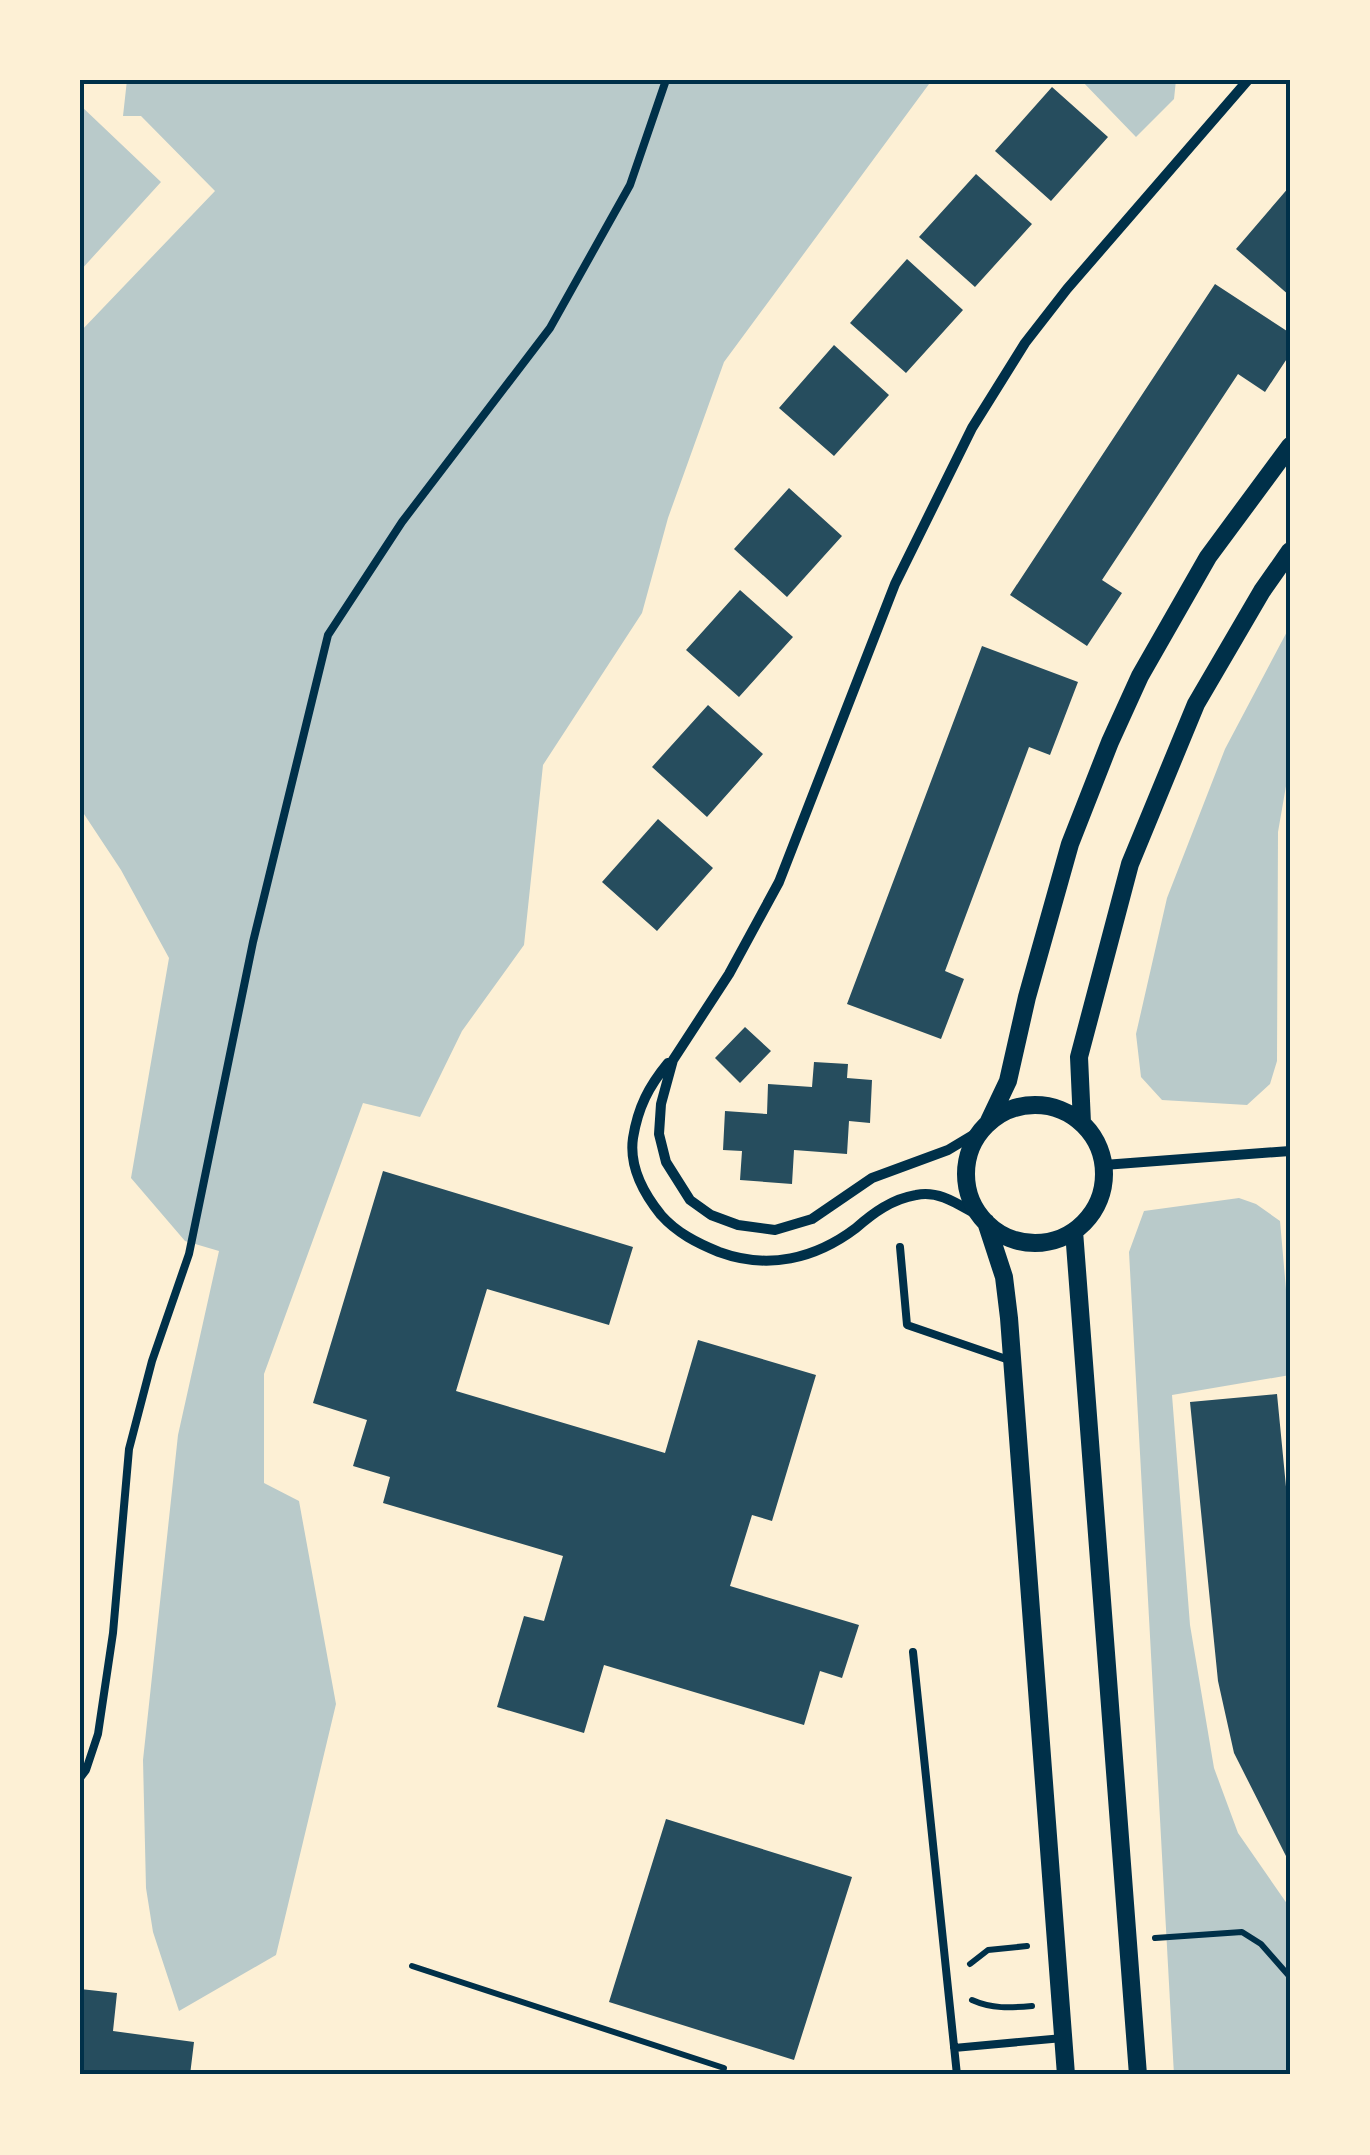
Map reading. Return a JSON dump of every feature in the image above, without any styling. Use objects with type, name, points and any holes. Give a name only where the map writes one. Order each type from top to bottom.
[{"type":"street","points":[[690,1034],[646,1090],[632,1143],[636,1173],[651,1202],[668,1223],[696,1243],[753,1261],[777,1262],[805,1256],[827,1246],[886,1206],[914,1195],[936,1194],[983,1219],[997,1232],[1020,1241],[1052,1241],[1074,1231],[1091,1214],[1102,1192],[1104,1164],[1096,1142],[1082,1122],[1042,1104],[1017,1106],[948,1150],[872,1178],[796,1226],[774,1230],[738,1225],[711,1215],[690,1200],[666,1162],[659,1134],[665,1080],[673,1060],[690,1034],[729,974],[779,882],[895,584],[972,428],[1025,343],[1067,289],[1248,80]]},
{"type":"street","points":[[1066,2075],[1004,1276],[983,1219],[968,1194],[966,1162],[1008,1080],[1070,844],[1110,742],[1140,676],[1208,557],[1290,446]]},
{"type":"street","points":[[1082,1122],[1078,1057],[1130,864],[1196,704],[1262,590],[1290,551]]},
{"type":"street","points":[[1104,1164],[1290,1151]]},
{"type":"street","points":[[1074,1231],[1138,2075]]},
{"type":"lane","points":[[80,1778],[98,1734],[113,1633],[129,1449],[152,1361],[189,1254],[253,942],[328,635],[402,522],[550,328],[630,185],[666,80]]},
{"type":"lane","points":[[900,1247],[907,1325],[1012,1360]]},
{"type":"lane","points":[[913,1652],[957,2075]]},
{"type":"lane","points":[[954,2048],[1063,2038]]},
{"type":"path","points":[[1214,1934],[1242,1932],[1261,1944],[1290,1977]]},
{"type":"path","points":[[967,1970],[972,1961],[988,1950],[1016,1947]]},
{"type":"path","points":[[412,1966],[724,2068],[722,2075]]},
{"type":"path","points":[[966,1988],[972,2000],[986,2006],[1060,2003]]},
{"type":"shaded area","points":[[127,80],[932,80],[724,362],[668,518],[642,613],[543,765],[524,945],[462,1031],[420,1117],[363,1103],[264,1374],[264,1483],[299,1501],[336,1704],[276,1955],[179,2011],[153,1932],[146,1888],[143,1760],[178,1435],[219,1251],[185,1241],[131,1178],[169,958],[121,870],[80,808],[80,332],[215,191],[141,116],[123,116]]},
{"type":"shaded area","points":[[1081,80],[1176,80],[1174,99],[1136,137]]},
{"type":"shaded area","points":[[80,105],[161,182],[80,271]]},
{"type":"shaded area","points":[[1290,626],[1290,763],[1278,832],[1277,1061],[1270,1084],[1247,1105],[1162,1100],[1141,1077],[1136,1034],[1167,898],[1225,749]]},
{"type":"shaded area","points":[[1239,1198],[1256,1204],[1280,1221],[1290,1375],[1172,1395],[1190,1625],[1214,1768],[1238,1833],[1290,1908],[1290,2075],[1174,2075],[1129,1252],[1144,1211]]},
{"type":"building","points":[[1052,87],[1108,137],[1051,201],[995,151]]},
{"type":"building","points":[[976,174],[1032,224],[975,287],[919,237]]},
{"type":"building","points":[[1290,186],[1290,296],[1236,249]]},
{"type":"building","points":[[907,259],[963,310],[906,373],[850,323]]},
{"type":"building","points":[[1215,284],[1290,333],[1290,354],[1265,392],[1238,374],[1102,580],[1122,593],[1087,646],[1010,595]]},
{"type":"building","points":[[834,345],[889,395],[834,456],[779,408]]},
{"type":"building","points":[[789,488],[842,536],[787,597],[734,549]]},
{"type":"building","points":[[740,590],[793,637],[739,697],[686,650]]},
{"type":"building","points":[[982,646],[1078,682],[1050,755],[1029,747],[945,971],[964,979],[941,1039],[847,1004]]},
{"type":"building","points":[[708,705],[763,754],[707,817],[652,767]]},
{"type":"building","points":[[658,819],[713,868],[657,931],[602,882]]},
{"type":"building","points":[[745,1027],[771,1051],[740,1083],[715,1058]]},
{"type":"building","points":[[814,1062],[848,1064],[847,1078],[872,1080],[870,1123],[849,1121],[847,1154],[794,1150],[792,1184],[740,1180],[742,1151],[723,1150],[725,1111],[767,1114],[768,1084],[812,1087]]},
{"type":"building","points":[[383,1171],[633,1247],[609,1325],[487,1289],[456,1391],[665,1453],[698,1340],[816,1375],[772,1521],[752,1515],[730,1586],[859,1625],[842,1678],[820,1671],[804,1725],[604,1665],[584,1733],[497,1707],[524,1616],[544,1621],[563,1556],[383,1503],[390,1477],[353,1466],[367,1420],[313,1403]]},
{"type":"building","points":[[1277,1394],[1290,1528],[1290,1864],[1234,1753],[1218,1681],[1190,1402]]},
{"type":"building","points":[[666,1819],[852,1877],[794,2060],[609,2002]]},
{"type":"building","points":[[80,1989],[117,1993],[113,2031],[194,2042],[190,2075],[80,2075]]}]
